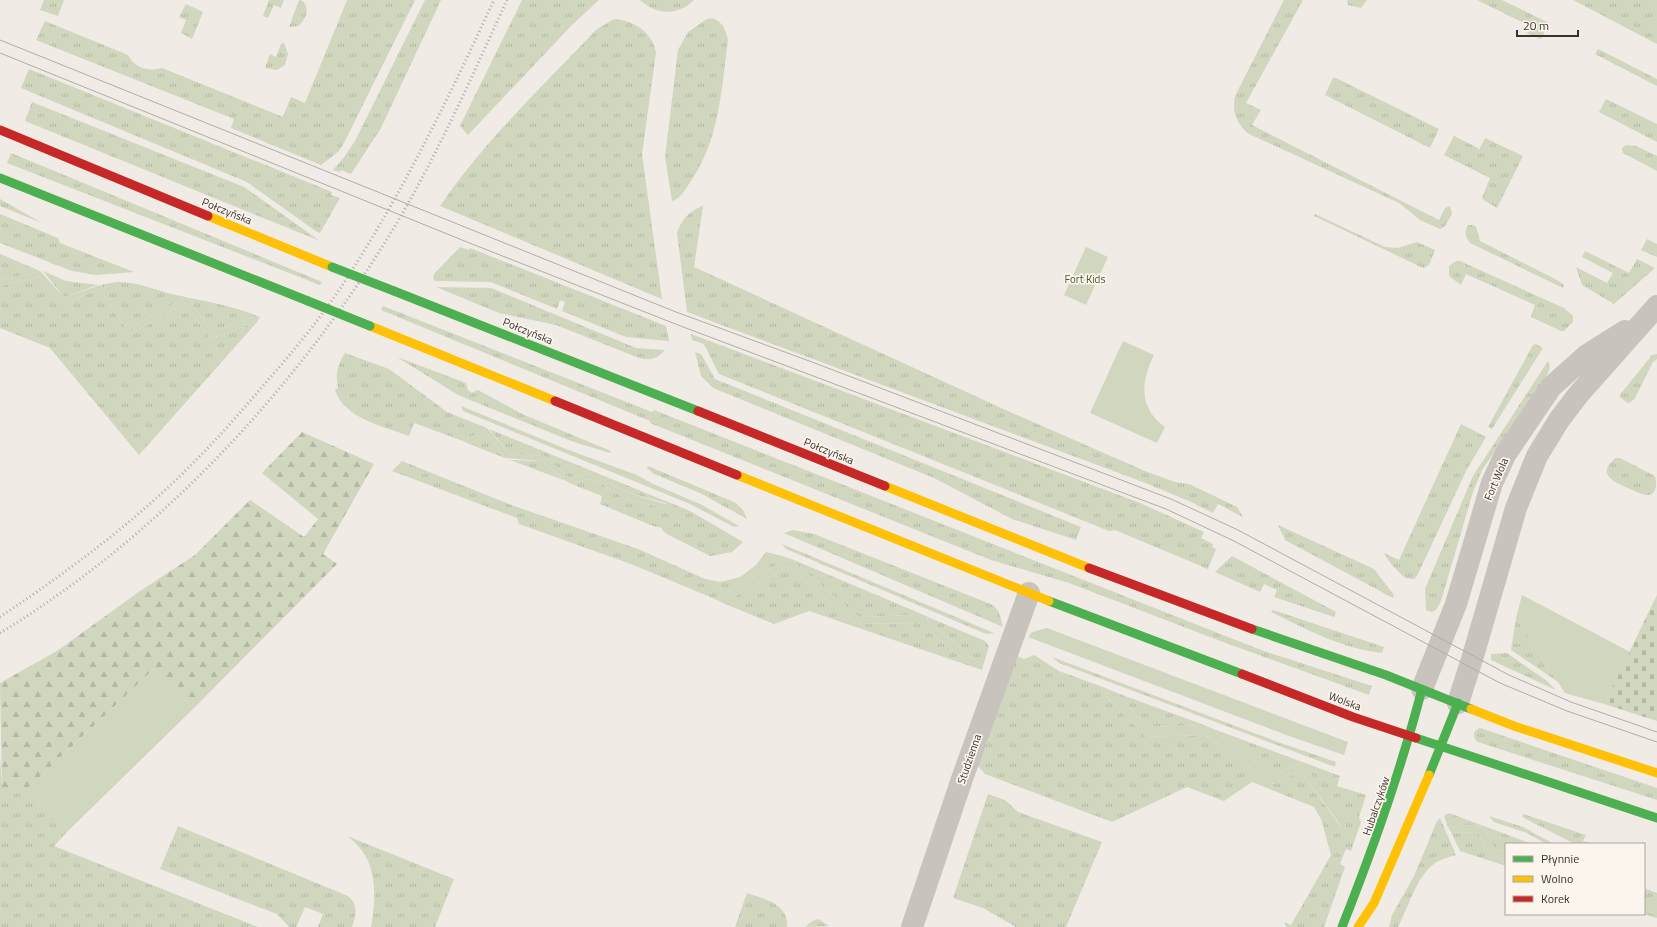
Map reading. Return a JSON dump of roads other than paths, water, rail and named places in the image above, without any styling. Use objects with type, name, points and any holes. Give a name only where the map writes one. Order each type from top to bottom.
[{"type":"main road","name":"Połczyńska","points":[[0,130],[332,267],[1135,587],[1422,689]]},
{"type":"main road","points":[[0,178],[1029,593]]},
{"type":"main road","name":"Wolska","points":[[1029,593],[1353,717],[1657,818]]},
{"type":"main road","points":[[1422,689],[1514,726],[1657,773]]},
{"type":"main road","name":"Hubalczyków","points":[[1342,927],[1368,864],[1410,737],[1422,689]]},
{"type":"main road","points":[[1358,927],[1374,903],[1441,747],[1458,703]]},
{"type":"street","name":"Fort Wola","points":[[1422,689],[1456,604],[1492,483],[1511,446],[1545,395],[1564,374],[1597,348],[1651,312]]},
{"type":"street","name":"Fort Wola","points":[[1458,703],[1470,667],[1518,502],[1534,463],[1546,440],[1568,407],[1651,312]]},
{"type":"street","name":"Studzienna","points":[[912,927],[963,776],[1029,593]]},
{"type":"tram line","points":[[0,40],[676,312],[812,362],[1171,499],[1238,530],[1509,675],[1571,702],[1657,732]]},
{"type":"tram line","points":[[0,53],[472,244],[678,325],[1166,509],[1234,541],[1500,683],[1567,711],[1657,742]]},
{"type":"railway","points":[[0,617],[78,562],[152,502],[207,449],[289,356],[329,305],[388,211],[443,107],[494,0]]},
{"type":"railway","points":[[0,633],[59,594],[116,551],[170,504],[222,453],[270,400],[315,344],[357,286],[411,199],[454,114],[507,0]]},
{"type":"park label","name":"Fort Kids","points":[[1085,279]]}]
